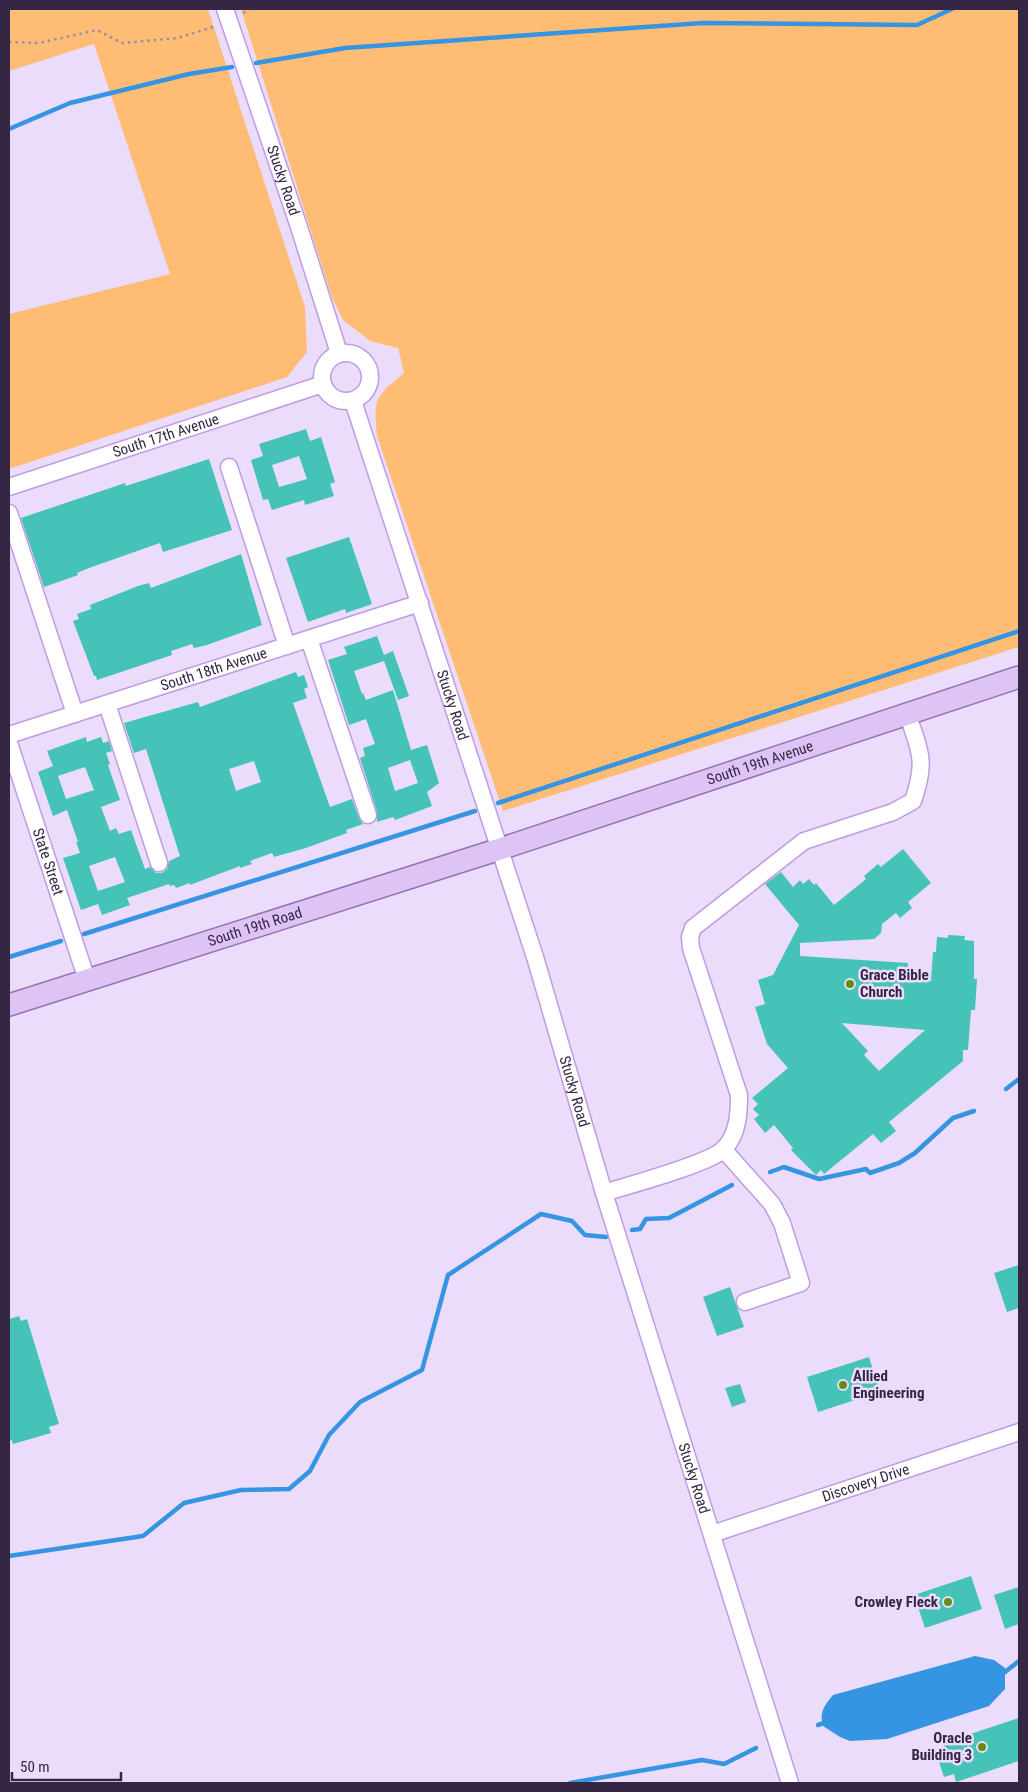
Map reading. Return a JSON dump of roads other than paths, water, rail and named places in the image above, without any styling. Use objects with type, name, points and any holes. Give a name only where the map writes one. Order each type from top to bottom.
[{"type":"main road","name":"South 19th Avenue","points":[[500,849],[1019,677]]},
{"type":"main road","name":"South 19th Road","points":[[9,1005],[500,849]]},
{"type":"street","name":"Stucky Road","points":[[227,15],[339,353]]},
{"type":"street","points":[[339,353],[357,354],[368,366],[370,383],[361,397],[353,401],[336,399],[330,395],[322,384],[324,367],[328,360],[339,353]]},
{"type":"street","name":"South 17th Avenue","points":[[9,487],[322,384]]},
{"type":"street","name":"Stucky Road","points":[[353,401],[535,957],[604,1193],[790,1783]]},
{"type":"street","points":[[229,467],[287,646]]},
{"type":"street","points":[[9,513],[75,714]]},
{"type":"street","name":"South 18th Avenue","points":[[9,735],[420,604]]},
{"type":"street","points":[[309,639],[368,815]]},
{"type":"street","points":[[107,704],[159,863]]},
{"type":"street","points":[[604,1193],[706,1159],[723,1149],[734,1134],[739,1116],[738,1095],[691,948],[690,937],[693,928],[804,841],[893,812],[913,801],[921,778],[921,755],[907,713]]},
{"type":"street","name":"State Street","points":[[9,743],[87,980]]},
{"type":"street","points":[[723,1149],[772,1204],[782,1223],[801,1283],[745,1302]]},
{"type":"street","name":"Discovery Drive","points":[[712,1534],[1019,1432]]},
{"type":"water","points":[[975,1656],[994,1660],[1005,1668],[1005,1689],[989,1706],[887,1739],[850,1741],[823,1726],[823,1709],[833,1695]]},
{"type":"waterway","points":[[256,63],[345,48],[703,23],[917,25],[952,9]]},
{"type":"waterway","points":[[9,129],[70,103],[189,74],[232,67]]},
{"type":"waterway","points":[[498,803],[1019,631]]},
{"type":"waterway","points":[[84,934],[475,811]]},
{"type":"waterway","points":[[9,957],[61,941]]},
{"type":"waterway","points":[[1006,1089],[1019,1079]]},
{"type":"waterway","points":[[770,1172],[784,1167],[819,1179],[866,1169],[870,1173],[899,1163],[915,1153],[953,1118],[974,1111]]},
{"type":"waterway","points":[[632,1230],[640,1229],[646,1219],[669,1218],[732,1185]]},
{"type":"waterway","points":[[9,1556],[143,1536],[184,1503],[241,1490],[289,1489],[310,1471],[329,1435],[360,1402],[422,1370],[448,1275],[541,1214],[572,1221],[585,1235],[606,1237]]},
{"type":"waterway","points":[[1001,1675],[1019,1661]]},
{"type":"waterway","points":[[818,1725],[827,1722]]},
{"type":"waterway","points":[[570,1783],[702,1760],[724,1764],[756,1748]]},
{"type":"place","name":"Grace Bible Church","points":[[850,984]]},
{"type":"place","name":"Allied Engineering","points":[[843,1385]]},
{"type":"place","name":"Crowley Fleck","points":[[948,1602]]},
{"type":"place","name":"Oracle Building 3","points":[[982,1747]]}]
